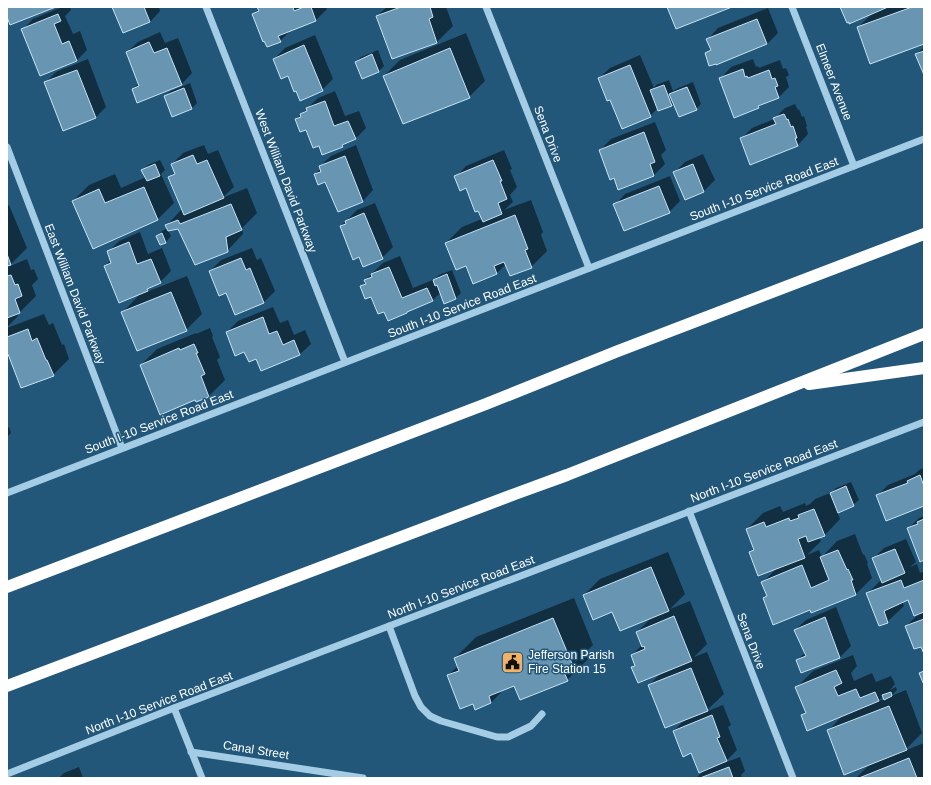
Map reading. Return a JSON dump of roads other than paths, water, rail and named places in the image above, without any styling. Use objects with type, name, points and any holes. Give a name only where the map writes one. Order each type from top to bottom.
[{"type":"highway","points":[[7,587],[486,404],[924,234]]},
{"type":"highway","points":[[7,686],[567,475],[924,334]]},
{"type":"highway","points":[[788,387],[924,368]]},
{"type":"street","name":"West William David Parkway","points":[[206,7],[345,362]]},
{"type":"street","name":"Sena Drive","points":[[486,7],[589,268]]},
{"type":"street","name":"Elmeer Avenue","points":[[792,7],[854,166]]},
{"type":"street","name":"South I-10 Service Road East","points":[[7,492],[924,139]]},
{"type":"street","name":"East William David Parkway","points":[[7,147],[122,448]]},
{"type":"street","name":"North I-10 Service Road East","points":[[7,774],[174,708],[924,422]]},
{"type":"street","name":"Sena Drive","points":[[689,511],[793,778]]},
{"type":"street","points":[[389,626],[415,696],[421,707],[430,716],[441,721],[497,737],[508,737],[531,726],[542,714]]},
{"type":"street","points":[[174,708],[202,778]]},
{"type":"street","name":"Canal Street","points":[[192,752],[363,778]]},
{"type":"place","name":"Jefferson Parish Fire Station 15","points":[[513,662]]}]
